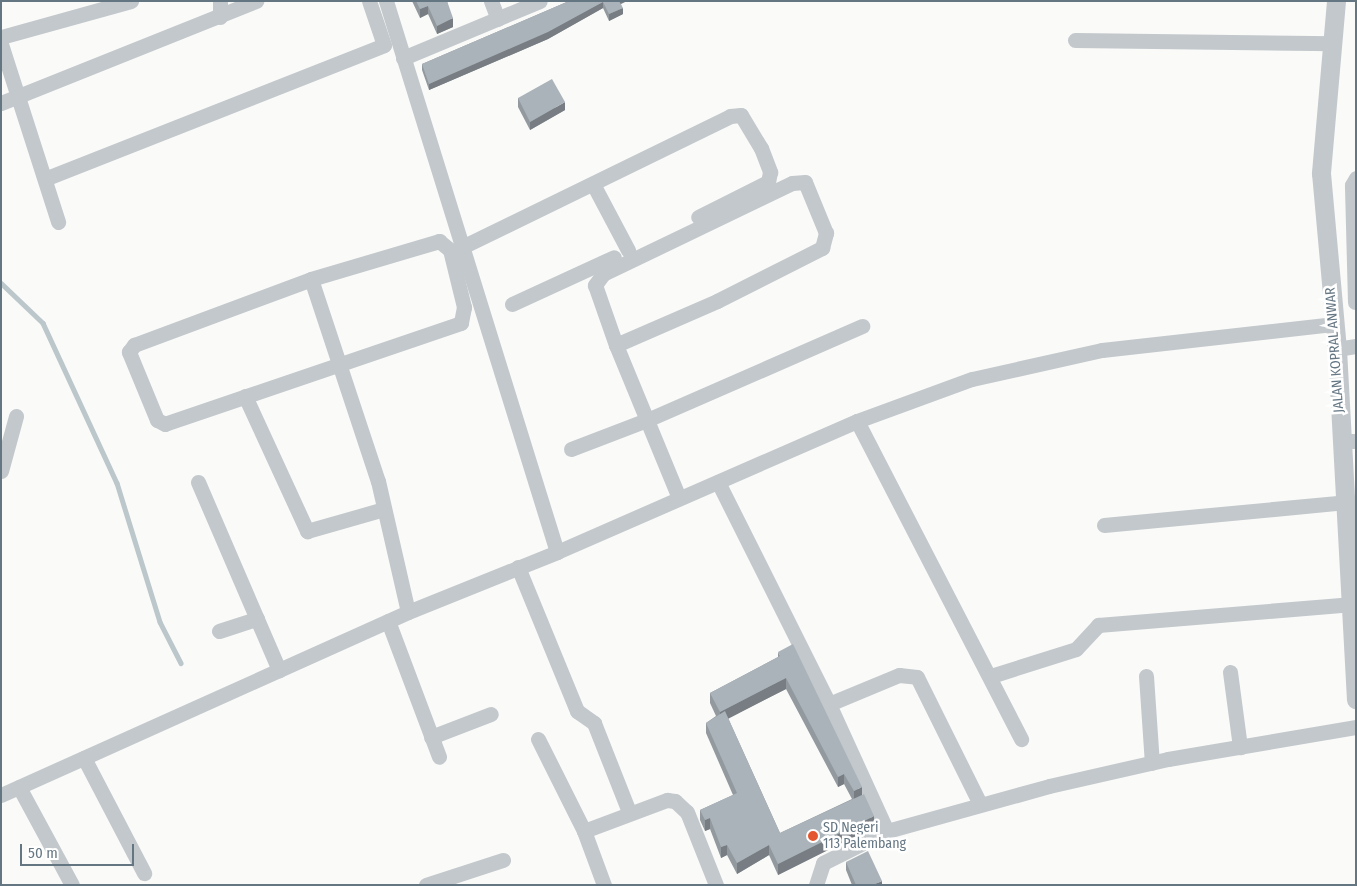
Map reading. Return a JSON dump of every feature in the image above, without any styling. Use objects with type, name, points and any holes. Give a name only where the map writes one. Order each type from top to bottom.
[{"type":"street","points":[[1,37],[130,1]]},
{"type":"street","points":[[220,1],[220,17]]},
{"type":"street","points":[[1,103],[256,1]]},
{"type":"street","points":[[47,178],[384,45],[369,1]]},
{"type":"street","points":[[386,1],[464,246],[556,552]]},
{"type":"street","points":[[491,1],[498,19]]},
{"type":"street","points":[[403,58],[540,1]]},
{"type":"street","name":"JALAN KOPRAL ANWAR","points":[[1336,1],[1321,173],[1333,324],[1349,441],[1346,502],[1353,562],[1355,686]]},
{"type":"street","points":[[1076,40],[1333,43]]},
{"type":"street","points":[[1,44],[47,178],[58,222]]},
{"type":"street","points":[[464,246],[736,114],[744,118],[761,148],[770,172],[768,182],[512,304]]},
{"type":"street","points":[[1332,306],[1356,302],[1352,185],[1356,178]]},
{"type":"street","points":[[616,345],[718,301],[822,248],[826,233],[804,182],[792,183],[603,274],[595,285],[616,345],[679,498]]},
{"type":"street","points":[[592,184],[628,250]]},
{"type":"street","points":[[438,240],[450,250],[464,307],[461,323],[340,362],[245,396],[161,423],[129,350],[311,280],[438,240]]},
{"type":"street","points":[[311,280],[340,362],[384,509],[408,612]]},
{"type":"street","points":[[1,795],[408,612],[556,552],[858,421],[972,379],[1102,350],[1333,324]]},
{"type":"street","points":[[571,450],[647,420],[862,326]]},
{"type":"street","points":[[1337,349],[1356,346]]},
{"type":"street","points":[[245,396],[306,531],[384,509]]},
{"type":"street","points":[[1,471],[16,416]]},
{"type":"street","points":[[858,421],[991,676],[1021,739]]},
{"type":"street","points":[[198,482],[279,670]]},
{"type":"street","points":[[718,482],[829,704],[887,831]]},
{"type":"street","points":[[1104,525],[1346,502]]},
{"type":"street","points":[[518,567],[577,711],[594,722],[630,812]]},
{"type":"street","points":[[991,676],[1076,649],[1098,625],[1354,604]]},
{"type":"street","points":[[219,631],[257,618]]},
{"type":"street","points":[[388,621],[439,757]]},
{"type":"street","points":[[1230,672],[1240,747]]},
{"type":"street","points":[[829,704],[899,675],[917,677],[980,804]]},
{"type":"street","points":[[1146,676],[1152,763]]},
{"type":"street","points":[[431,736],[491,714]]},
{"type":"street","points":[[816,885],[823,863],[887,831],[980,804],[1152,763],[1356,727]]},
{"type":"street","points":[[538,738],[584,831],[604,885]]},
{"type":"street","points":[[84,758],[144,873]]},
{"type":"street","points":[[19,787],[72,885]]},
{"type":"street","points":[[584,831],[630,812],[667,800],[675,801],[682,806],[716,885]]},
{"type":"street","points":[[426,885],[503,860]]},
{"type":"building","points":[[416,1],[447,1],[453,18],[437,26],[428,6],[420,9]]},
{"type":"building","points":[[569,1],[619,1],[623,8],[609,14],[603,2],[548,32],[429,84],[422,64]]},
{"type":"building","points":[[552,79],[565,102],[530,122],[518,98]]},
{"type":"building","points":[[793,644],[862,787],[854,791],[844,774],[838,777],[786,678],[720,712],[710,693],[780,656],[778,652]]},
{"type":"building","points":[[725,711],[780,833],[864,794],[874,816],[778,864],[769,845],[737,863],[727,845],[721,847],[710,818],[705,820],[700,810],[737,793],[706,723]]},
{"type":"building","points":[[868,851],[882,881],[873,885],[856,885],[846,862]]},
{"type":"waterway","points":[[1,283],[43,323],[117,483],[160,622],[181,663]]},
{"type":"place","name":"SD Negeri 113 Palembang","points":[[813,836]]}]
